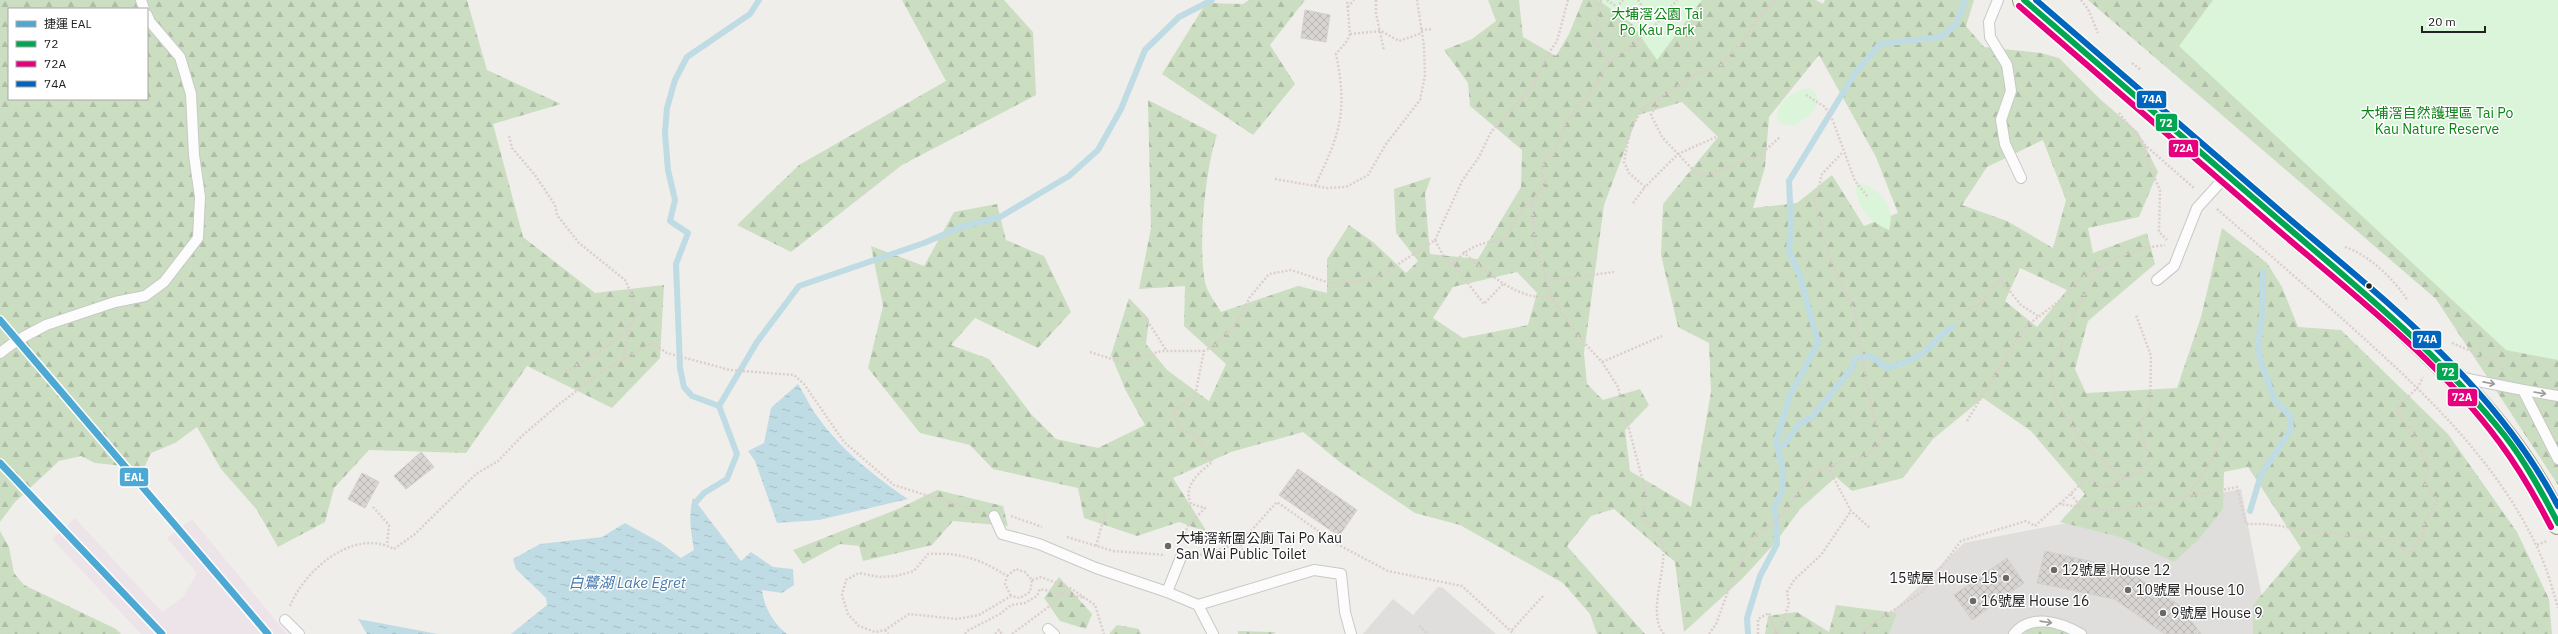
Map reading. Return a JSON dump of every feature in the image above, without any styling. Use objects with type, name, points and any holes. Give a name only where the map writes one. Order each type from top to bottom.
[{"type":"main road","points":[[2024,0],[2386,313],[2432,357],[2490,417],[2526,464],[2550,504],[2558,523]]},
{"type":"lane","points":[[1998,0],[1989,22],[1990,37],[2007,65],[2011,91],[2001,120],[2005,144],[2021,178]]},
{"type":"lane","points":[[0,354],[16,341],[46,324],[115,302],[145,296],[164,282],[198,238],[200,197],[194,155],[191,94],[180,57],[150,22],[148,17]]},
{"type":"lane","points":[[2157,280],[2174,266],[2198,208],[2227,175]]},
{"type":"lane","points":[[2450,376],[2558,396]]},
{"type":"lane","points":[[2523,390],[2558,459]]},
{"type":"lane","points":[[994,516],[1002,534],[1039,544],[1096,568],[1167,592],[1198,605],[1314,570],[1342,574],[1345,612],[1350,634]]},
{"type":"lane","points":[[1167,592],[1181,557]]},
{"type":"lane","points":[[1198,605],[1213,634]]},
{"type":"lane","points":[[285,620],[299,634]]},
{"type":"lane","points":[[2014,634],[2025,624],[2033,621],[2064,626],[2081,634]]},
{"type":"path","points":[[1315,186],[1332,150],[1340,125],[1343,103],[1336,54],[1347,41],[1350,34],[1347,0]]},
{"type":"path","points":[[1348,8],[1354,0]]},
{"type":"path","points":[[1376,0],[1384,51]]},
{"type":"path","points":[[1275,179],[1315,186],[1346,187],[1368,175],[1386,144],[1420,100],[1425,75],[1422,32],[1417,0]]},
{"type":"path","points":[[1090,352],[1124,363],[1167,351],[1204,351],[1214,346],[1237,323],[1250,297],[1269,274],[1291,270],[1330,283],[1374,280],[1435,240],[1462,181],[1479,157],[1491,132],[1533,86],[1548,54],[1557,41],[1568,0]]},
{"type":"path","points":[[1601,0],[1593,39],[1609,63]]},
{"type":"path","points":[[1608,0],[1617,7],[1623,0]]},
{"type":"path","points":[[1638,0],[1644,9],[1660,19]]},
{"type":"path","points":[[1453,264],[1463,252],[1480,243],[1506,239],[1517,217],[1546,182],[1541,173],[1546,158],[1555,154],[1567,120],[1590,92],[1609,63],[1652,29],[1678,0]]},
{"type":"path","points":[[1645,187],[1629,174],[1624,162],[1630,131],[1642,109],[1698,73],[1721,65],[1742,42],[1765,9],[1775,0]]},
{"type":"path","points":[[2081,0],[2088,9],[2100,39],[2094,35]]},
{"type":"path","points":[[1350,34],[1381,32],[1399,41],[1433,29]]},
{"type":"path","points":[[2130,60],[2147,75]]},
{"type":"path","points":[[1806,95],[1825,107],[1834,121],[1840,137],[1843,152],[1854,181],[1868,197]]},
{"type":"path","points":[[1661,96],[1651,115],[1662,137],[1698,175],[1710,174],[1760,155],[1780,136]]},
{"type":"path","points":[[2114,107],[2146,146],[2418,388],[2482,461],[2513,504],[2536,545],[2558,608]]},
{"type":"path","points":[[509,136],[512,148],[535,175],[555,205],[557,215],[579,242],[625,280],[632,295],[637,314],[629,329],[623,359]]},
{"type":"path","points":[[1632,203],[1645,187],[1678,154],[1716,137]]},
{"type":"path","points":[[1967,421],[2024,328],[2068,294],[2080,279],[2101,264],[2144,248],[2171,244],[2159,232],[2160,190],[2143,152],[2146,146]]},
{"type":"path","points":[[1709,634],[1716,624],[1733,578],[1751,539],[1782,518],[1811,474],[1843,461],[1862,458],[1883,441],[1874,416],[1854,311],[1829,256],[1815,201],[1822,174],[1843,152]]},
{"type":"path","points":[[1532,200],[1535,243],[1545,281],[1552,298],[1579,337],[1602,362],[1618,387],[1646,493],[1642,517],[1661,542],[1663,561],[1659,578],[1657,612],[1660,629],[1664,634]]},
{"type":"path","points":[[1435,240],[1445,258],[1453,264],[1484,304],[1504,283]]},
{"type":"path","points":[[2340,246],[2358,252],[2399,287],[2411,306]]},
{"type":"path","points":[[1463,252],[1504,283],[1523,293],[1544,299],[1552,298]]},
{"type":"path","points":[[2101,264],[2069,322],[2052,374],[2056,401],[2083,443],[2124,478]]},
{"type":"path","points":[[1545,281],[1614,272]]},
{"type":"path","points":[[1965,310],[1979,305],[2000,279],[2021,305],[2038,316]]},
{"type":"path","points":[[1142,314],[1167,351]]},
{"type":"path","points":[[1862,634],[1875,622],[1922,592],[1961,541],[2026,521],[2035,526],[2087,478],[2104,487],[2140,473],[2149,458],[2140,428],[2142,419],[2150,408],[2151,356],[2136,316]]},
{"type":"path","points":[[564,372],[629,329]]},
{"type":"path","points":[[1602,362],[1662,336]]},
{"type":"path","points":[[2059,504],[2112,511],[2238,488],[2246,524],[2265,524],[2391,541],[2409,553],[2424,535],[2424,521],[2432,512],[2437,500],[2424,483],[2429,465],[2409,426],[2402,419],[2397,408],[2418,388],[2432,357],[2444,340],[2496,362],[2523,390]]},
{"type":"path","points":[[285,620],[298,589],[332,556],[355,544],[387,545],[394,549],[415,534],[476,474],[498,461],[523,435],[558,405],[604,370],[652,343],[673,355],[730,370],[794,375],[804,384],[844,442],[894,485],[994,516],[1013,516],[1048,529]]},
{"type":"path","points":[[1181,557],[1187,527],[1205,508],[1191,504],[1189,490],[1194,478],[1212,462],[1196,434],[1179,430],[1174,410],[1195,396],[1204,351]]},
{"type":"path","points":[[2189,496],[2211,461],[2226,428]]},
{"type":"path","points":[[1828,467],[1851,510],[1870,528]]},
{"type":"path","points":[[2071,494],[2080,506]]},
{"type":"path","points":[[1061,534],[1112,551],[1181,557],[1196,556],[1240,543],[1277,502],[1337,544],[1388,570],[1462,586],[1512,630],[1514,634]]},
{"type":"path","points":[[373,507],[389,525],[387,545]]},
{"type":"path","points":[[1777,634],[1789,604],[1787,592],[1794,580],[1821,555],[1851,510]]},
{"type":"path","points":[[1096,546],[1105,514]]},
{"type":"path","points":[[1240,543],[1245,558]]},
{"type":"path","points":[[1007,576],[974,559],[950,553],[928,554],[914,571],[896,576],[880,577],[859,573],[846,580],[842,595],[848,614],[859,626],[875,632],[885,630],[909,614],[957,618],[979,615],[1011,596],[1020,598],[1030,592],[1032,580]]},
{"type":"path","points":[[1011,596],[1005,584],[1007,576],[1016,569],[1025,572],[1032,580]]},
{"type":"path","points":[[1032,580],[1040,577],[1072,589],[1095,605],[1104,634]]},
{"type":"path","points":[[965,634],[967,631],[1000,614],[1011,605],[1025,603],[1037,596],[1040,589],[1062,592],[1085,598]]},
{"type":"path","points":[[1012,634],[1051,605],[1062,592]]},
{"type":"path","points":[[1512,630],[1543,596]]},
{"type":"path","points":[[1758,634],[1758,619],[1769,613],[1777,634]]},
{"type":"path","points":[[1418,626],[1428,634]]},
{"type":"path","points":[[885,630],[888,634]]},
{"type":"path","points":[[995,634],[999,630],[1002,634]]},
{"type":"shaded area","points":[[2241,489],[2269,634],[1869,634],[1964,543]]},
{"type":"shaded area","points":[[75,518],[162,612],[183,597],[197,573],[167,538],[192,519],[287,634],[141,634],[52,539]]},
{"type":"shaded area","points":[[1438,587],[1443,588],[1496,634],[1363,634],[1393,599],[1413,615]]},
{"type":"green space","points":[[0,0],[467,0],[487,70],[561,104],[493,124],[523,237],[595,293],[664,285],[660,358],[612,408],[527,366],[466,453],[369,450],[334,488],[325,522],[278,547],[257,510],[221,469],[197,427],[175,443],[151,453],[144,468],[95,463],[81,456],[59,461],[15,502],[0,522]]},
{"type":"green space","points":[[902,0],[1004,0],[1033,32],[1036,95],[902,165],[791,252],[737,225],[799,165],[946,81]]},
{"type":"green space","points":[[1249,0],[1305,0],[1270,45],[1295,84],[1253,135],[1162,74],[1206,3],[1243,4]]},
{"type":"green space","points":[[1488,0],[1519,0],[1523,37],[1556,56],[1569,34],[1583,0],[1816,0],[1823,4],[1825,0],[1974,0],[1966,26],[1984,47],[2041,53],[2059,58],[2100,99],[2138,132],[2158,172],[2139,217],[2088,228],[2093,253],[2147,233],[2155,264],[2088,321],[2075,369],[2086,393],[2177,388],[2201,317],[2222,228],[2267,263],[2282,287],[2298,327],[2341,330],[2448,434],[2517,532],[2549,599],[2552,634],[2253,634],[2253,605],[2301,548],[2248,467],[2224,472],[2223,509],[2199,539],[2174,562],[2120,537],[2060,522],[2085,494],[2031,431],[1983,398],[1933,439],[1903,478],[1852,491],[1836,477],[1800,509],[1775,543],[1742,579],[1684,632],[1675,562],[1614,509],[1591,516],[1567,546],[1645,634],[1597,634],[1590,614],[1563,583],[1460,525],[1415,513],[1341,463],[1303,432],[1231,452],[1173,478],[1207,532],[1179,522],[1137,536],[1084,518],[1078,488],[993,469],[970,445],[920,433],[868,368],[883,306],[871,246],[924,266],[954,212],[997,204],[1006,240],[1044,256],[1071,312],[1038,348],[975,318],[951,345],[989,359],[1032,415],[1056,439],[1098,448],[1145,425],[1126,391],[1111,355],[1129,298],[1149,319],[1146,344],[1167,370],[1209,401],[1226,364],[1184,326],[1185,286],[1139,289],[1151,228],[1148,100],[1217,135],[1209,167],[1206,187],[1202,249],[1206,286],[1221,312],[1298,286],[1327,293],[1327,259],[1349,225],[1373,242],[1406,273],[1418,261],[1396,233],[1394,189],[1431,177],[1425,194],[1430,254],[1478,259],[1521,187],[1522,150],[1470,106],[1468,83],[1444,50],[1472,39],[1496,21]],"holes":[[[1819,55],[1876,157],[1898,213],[1864,226],[1832,175],[1797,203],[1753,208],[1765,167],[1769,117]],[[1682,102],[1718,137],[1663,204],[1661,255],[1678,327],[1709,343],[1711,392],[1691,507],[1630,471],[1625,430],[1649,405],[1640,389],[1603,400],[1587,384],[1584,353],[1604,205],[1638,115]],[[2043,140],[2066,200],[2053,248],[2007,221],[1962,205],[1987,167]],[[2020,268],[2067,290],[2037,327],[2005,301]],[[1517,272],[1537,293],[1528,325],[1463,338],[1433,318],[1453,287]]]},
{"type":"green space","name":"大埔滘公園 Tai Po Kau Park","points":[[1598,0],[1702,0],[1657,60],[1632,24]]},
{"type":"green space","name":"大埔滘自然護理區 Tai Po Kau Nature Reserve","points":[[2088,0],[2558,0],[2558,485],[2436,299]]},
{"type":"green space","name":"大埔滘自然護理區 Tai Po Kau Nature Reserve","points":[[2213,0],[2558,0],[2558,360],[2506,350],[2179,46]]},
{"type":"green space","points":[[1809,88],[1816,93],[1818,103],[1810,115],[1793,126],[1782,124],[1777,120],[1779,107],[1786,98],[1796,92]]},
{"type":"green space","points":[[1858,183],[1874,190],[1885,200],[1890,213],[1891,221],[1889,230],[1875,223],[1862,208],[1855,187]]},
{"type":"green space","points":[[937,490],[1003,506],[1008,526],[953,521],[932,545],[863,561],[859,546],[840,544],[803,564],[793,550],[898,509]]},
{"type":"green space","points":[[0,531],[9,547],[14,573],[24,585],[116,629],[121,634],[0,634]]},
{"type":"green space","points":[[1059,577],[1092,614],[1086,629],[1060,621],[1044,598]]},
{"type":"green space","points":[[1836,605],[1897,613],[1889,634],[1765,634],[1768,616],[1797,612],[1829,632]]},
{"type":"green space","points":[[2038,618],[2072,623],[2070,634],[2024,634]]},
{"type":"green space","points":[[1117,625],[1139,629],[1141,634],[1109,634]]},
{"type":"green space","points":[[1238,631],[1276,632],[1273,634],[1238,634]]},
{"type":"water","points":[[798,384],[814,412],[847,451],[871,472],[908,499],[819,520],[777,523],[755,461],[748,451],[764,443],[771,408]]},
{"type":"water","name":"白鷺湖 Lake Egret","points":[[693,498],[741,561],[751,552],[773,567],[793,569],[794,585],[782,593],[762,590],[767,608],[773,620],[787,634],[511,634],[547,605],[546,598],[516,569],[513,559],[540,544],[602,537],[625,523],[661,543],[681,558],[694,550],[690,517]]},
{"type":"water","points":[[358,619],[438,634],[367,634]]},
{"type":"building","points":[[1305,10],[1330,15],[1326,42],[1301,38]]},
{"type":"building","points":[[421,452],[434,467],[406,489],[394,476]]},
{"type":"building","points":[[1298,469],[1357,510],[1339,536],[1279,495]]},
{"type":"building","points":[[362,473],[379,482],[365,508],[348,499]]},
{"type":"building","points":[[2045,551],[2125,569],[2179,605],[2201,634],[2165,634],[2114,599],[2037,583]]},
{"type":"building","points":[[2007,558],[2024,583],[1972,620],[1954,595]]},
{"type":"waterway","points":[[719,406],[692,396],[684,387],[680,368],[676,264],[688,233],[670,221],[675,200],[668,170],[665,133],[667,108],[675,80],[687,57],[750,14],[759,0]]},
{"type":"waterway","points":[[696,502],[704,493],[727,479],[737,454],[719,406],[757,342],[799,286],[924,243],[961,227],[1000,217],[1069,176],[1098,150],[1121,109],[1145,50],[1179,17],[1212,0]]},
{"type":"waterway","points":[[1748,634],[1747,618],[1760,576],[1777,544],[1775,506],[1782,491],[1783,471],[1776,442],[1790,395],[1818,343],[1800,276],[1789,251],[1791,224],[1789,181],[1855,73],[1880,44],[1940,37],[1956,25],[1965,0]]},
{"type":"waterway","points":[[2250,511],[2261,475],[2291,429],[2290,416],[2275,401],[2260,360],[2258,344],[2262,316],[2263,272]]},
{"type":"waterway","points":[[1778,449],[1784,445],[1799,424],[1812,417],[1852,368],[1855,358],[1871,356],[1887,368],[1898,365],[1926,351],[1943,333],[1953,326]]},
{"type":"metro line","name":"EAL","points":[[0,320],[268,634]]},
{"type":"metro line","name":"EAL","points":[[0,463],[162,634]]},
{"type":"transit line","name":"72","points":[[2024,0],[2368,297],[2426,350],[2480,406],[2513,446],[2540,489],[2558,523]]},
{"type":"transit line","name":"74A","points":[[2036,0],[2400,314],[2436,348],[2471,384],[2503,422],[2532,463],[2558,506]]},
{"type":"transit line","name":"72A","points":[[2019,6],[2363,302],[2421,355],[2476,412],[2500,443],[2540,505],[2551,527]]},
{"type":"place","name":"大埔滘新圍公廁 Tai Po Kau San Wai Public Toilet","points":[[1168,546]]},
{"type":"place","name":"12號屋 House 12","points":[[2054,570]]},
{"type":"place","name":"15號屋 House 15","points":[[2006,578]]},
{"type":"place","name":"10號屋 House 10","points":[[2128,590]]},
{"type":"place","name":"16號屋 House 16","points":[[1973,601]]},
{"type":"place","name":"9號屋 House 9","points":[[2163,613]]}]
